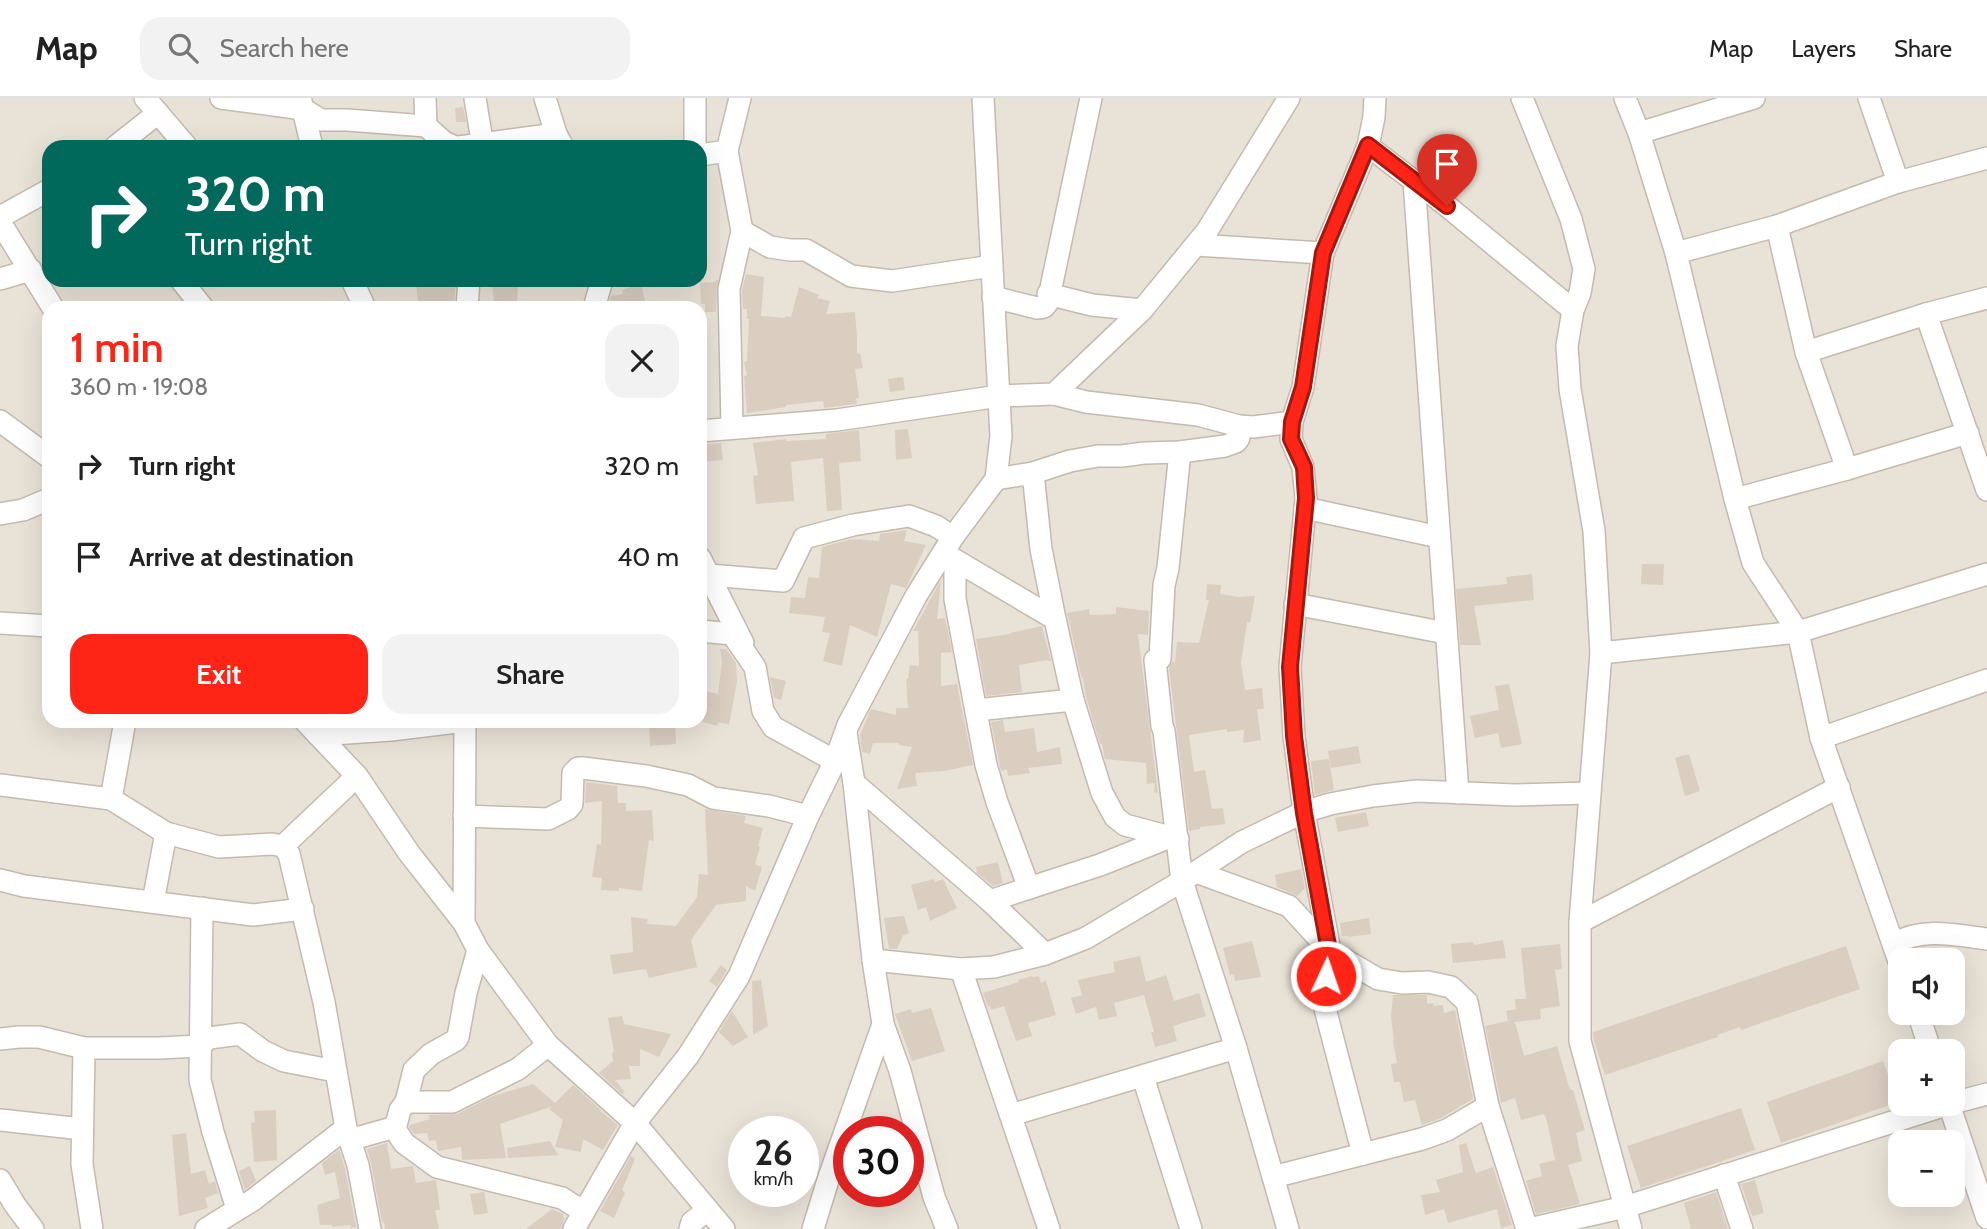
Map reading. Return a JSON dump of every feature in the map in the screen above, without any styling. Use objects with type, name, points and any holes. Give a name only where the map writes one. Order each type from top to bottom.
[{"type":"street","points":[[221,98],[302,103],[321,120],[426,126],[442,140]]},
{"type":"street","points":[[425,98],[426,126]]},
{"type":"street","points":[[475,98],[482,140]]},
{"type":"street","points":[[545,98],[560,140]]},
{"type":"street","points":[[695,98],[695,140]]},
{"type":"street","points":[[732,428],[730,289],[743,230],[727,151],[740,98]]},
{"type":"street","points":[[478,950],[458,1037],[431,1054],[414,1070],[406,1102],[400,1110],[395,1129],[404,1143],[438,1167],[562,1198],[579,1220],[635,1124],[688,1056],[739,976],[846,731],[916,596],[950,550],[996,479],[1001,436],[983,98]]},
{"type":"street","points":[[993,297],[1037,308],[1044,307],[1048,302],[1091,98]]},
{"type":"street","points":[[1054,394],[1142,310],[1196,245],[1289,98]]},
{"type":"street","points":[[1363,1154],[1323,1001],[1329,951],[1304,813],[1294,736],[1290,667],[1306,498],[1304,467],[1291,439],[1292,422],[1303,387],[1323,253],[1368,145],[1375,98]]},
{"type":"street","points":[[1522,98],[1571,219],[1584,269],[1567,346],[1570,389],[1594,531],[1601,653],[1580,922],[1580,1041],[1632,1229]]},
{"type":"street","points":[[1625,98],[1639,133],[1676,253],[1753,563],[1798,632],[1821,738],[1895,948]]},
{"type":"street","points":[[1868,98],[1898,182]]},
{"type":"street","points":[[1639,133],[1741,100]]},
{"type":"street","points":[[302,103],[310,140]]},
{"type":"street","points":[[121,140],[152,106],[181,140]]},
{"type":"street","points":[[1368,145],[1573,310]]},
{"type":"street","points":[[707,154],[727,151]]},
{"type":"street","points":[[1676,253],[1777,226],[1898,182],[1987,158]]},
{"type":"street","points":[[1414,181],[1458,793]]},
{"type":"street","points":[[42,194],[0,220],[49,301]]},
{"type":"street","points":[[1777,226],[1806,352],[1847,469]]},
{"type":"street","points":[[743,230],[769,247],[806,250],[851,276],[892,281],[992,266]]},
{"type":"street","points":[[1196,245],[1323,253]]},
{"type":"street","points":[[0,279],[31,270]]},
{"type":"street","points":[[1048,294],[1092,305],[1142,310]]},
{"type":"street","points":[[1806,352],[1926,314],[1987,298]]},
{"type":"street","points":[[1926,314],[1987,491]]},
{"type":"street","points":[[707,430],[837,420],[999,396],[1054,394],[1086,402],[1198,415],[1253,428],[1292,422]]},
{"type":"street","points":[[0,421],[42,452]]},
{"type":"street","points":[[996,479],[1098,456],[1181,452],[1236,442],[1239,438],[1239,426]]},
{"type":"street","points":[[1735,499],[1968,433]]},
{"type":"street","points":[[1181,452],[1164,585],[1160,659],[1155,660],[1174,838],[1189,876],[1288,1229]]},
{"type":"street","points":[[1033,472],[1041,549],[1055,619],[1073,700],[1102,793],[1115,817],[1125,825],[1174,838]]},
{"type":"street","points":[[0,514],[23,510],[42,502]]},
{"type":"street","points":[[1305,508],[1439,537]]},
{"type":"street","points":[[707,567],[783,580],[804,538],[853,525],[909,516],[936,526],[950,550],[955,599],[986,765],[1029,888]]},
{"type":"street","points":[[950,550],[1055,619]]},
{"type":"street","points":[[707,572],[755,667],[763,711],[773,727],[835,761]]},
{"type":"street","points":[[1601,653],[1798,632],[1987,574]]},
{"type":"street","points":[[1295,604],[1446,633]]},
{"type":"street","points":[[0,623],[42,626]]},
{"type":"street","points":[[707,632],[732,634],[755,667]]},
{"type":"street","points":[[1821,738],[1987,680]]},
{"type":"street","points":[[976,710],[1073,700]]},
{"type":"street","points":[[111,799],[124,728]]},
{"type":"street","points":[[312,728],[407,728]]},
{"type":"street","points":[[312,728],[358,776],[409,853],[464,923],[478,950],[548,1045],[635,1124],[724,1229]]},
{"type":"street","points":[[464,923],[465,728]]},
{"type":"street","points":[[846,731],[883,1024],[900,1071],[934,1197],[947,1229]]},
{"type":"street","points":[[464,816],[548,819],[568,809],[572,804],[573,773],[578,768],[583,768],[646,776],[688,785],[713,798],[769,806],[808,816]]},
{"type":"street","points":[[283,846],[358,776]]},
{"type":"street","points":[[854,783],[990,901],[1045,954]]},
{"type":"street","points":[[0,785],[111,799],[166,832],[219,847],[272,844],[283,846],[289,854],[303,909],[324,1002],[347,1134],[358,1165],[370,1229]]},
{"type":"street","points":[[1580,922],[1839,787]]},
{"type":"street","points":[[873,960],[961,969],[994,967],[1045,954],[1086,938],[1242,842],[1330,804],[1417,791],[1516,795],[1589,793]]},
{"type":"street","points":[[153,902],[166,832]]},
{"type":"street","points":[[990,901],[1174,838]]},
{"type":"street","points":[[1189,876],[1289,906],[1329,951],[1378,979],[1402,983],[1428,982],[1451,987],[1467,1002],[1488,1106],[1528,1229],[1625,1207],[1912,1116]]},
{"type":"street","points":[[0,880],[24,886],[253,915],[303,909]]},
{"type":"street","points":[[202,908],[200,1080],[237,1209]]},
{"type":"street","points":[[1900,948],[1906,937],[1920,934],[1987,939]]},
{"type":"street","points":[[961,969],[1049,1229]]},
{"type":"street","points":[[813,1229],[883,1024]]},
{"type":"street","points":[[0,1039],[39,1037],[84,1048],[159,1048],[200,1046],[209,1038],[240,1034],[263,1051],[284,1061],[335,1071]]},
{"type":"street","points":[[406,1102],[452,1102],[517,1069],[548,1045]]},
{"type":"street","points":[[84,1048],[82,1164],[92,1229]]},
{"type":"street","points":[[1010,1115],[1236,1048]]},
{"type":"street","points":[[1143,1077],[1191,1229]]},
{"type":"street","points":[[1965,1100],[1987,1094]]},
{"type":"street","points":[[1273,1177],[1422,1139],[1447,1130],[1488,1106]]},
{"type":"street","points":[[1954,1116],[1987,1218]]},
{"type":"street","points":[[0,1120],[82,1129]]},
{"type":"street","points":[[206,1229],[253,1200],[347,1134],[395,1129]]},
{"type":"street","points":[[1724,1175],[1742,1229]]},
{"type":"street","points":[[0,1180],[33,1229]]},
{"type":"street","points":[[690,1229],[692,1222],[708,1210]]},
{"type":"shaded area","points":[[0,98],[1987,98],[1987,1229],[0,1229]]},
{"type":"building","points":[[463,107],[466,122],[456,122],[455,108]]},
{"type":"building","points":[[746,274],[764,277],[761,316],[791,317],[799,287],[819,295],[817,298],[830,301],[826,314],[855,312],[857,354],[860,353],[863,368],[855,369],[859,398],[856,398],[857,404],[824,408],[823,401],[747,413],[744,376],[747,375],[744,362],[747,361],[749,319],[747,309],[743,309],[742,290]]},
{"type":"building","points":[[718,280],[716,312],[707,312],[707,301],[701,301],[700,287],[707,287],[707,283]]},
{"type":"building","points":[[417,287],[455,287],[454,301],[418,301]]},
{"type":"building","points":[[492,287],[518,287],[517,301],[494,301]]},
{"type":"building","points":[[642,287],[645,301],[610,301],[611,296],[623,294],[622,290]]},
{"type":"building","points":[[903,377],[905,390],[890,392],[888,379]]},
{"type":"building","points":[[908,429],[912,458],[896,460],[895,430]]},
{"type":"building","points":[[859,430],[861,461],[839,463],[842,510],[827,511],[823,458],[791,462],[794,501],[756,504],[753,476],[758,475],[753,443],[786,439],[826,439],[826,434]]},
{"type":"building","points":[[721,443],[723,460],[707,461],[707,444]]},
{"type":"building","points":[[907,530],[904,541],[926,545],[906,588],[891,584],[877,637],[850,625],[842,666],[823,661],[830,633],[822,632],[825,617],[789,613],[791,597],[805,598],[808,577],[819,578],[822,547],[853,539],[879,541],[880,534]]},
{"type":"building","points":[[1642,564],[1664,564],[1663,585],[1641,584]]},
{"type":"building","points":[[1532,574],[1534,600],[1474,606],[1481,645],[1460,645],[1456,589],[1507,584],[1506,577]]},
{"type":"building","points":[[941,580],[937,619],[945,618],[952,652],[941,653],[941,686],[957,684],[973,765],[915,773],[917,786],[897,789],[912,747],[899,743],[873,743],[870,754],[862,752],[860,735],[871,709],[896,715],[896,708],[908,708],[906,679],[910,665],[919,666],[918,631],[913,631]]},
{"type":"building","points":[[1207,584],[1221,585],[1220,594],[1255,596],[1250,623],[1247,622],[1241,663],[1245,690],[1262,688],[1264,709],[1257,709],[1261,740],[1243,743],[1244,730],[1227,732],[1227,729],[1189,735],[1194,772],[1205,770],[1212,809],[1223,808],[1225,824],[1189,831],[1169,668],[1172,662],[1175,662],[1177,642],[1199,643],[1209,600],[1206,600]]},
{"type":"building","points":[[1116,607],[1149,611],[1148,635],[1138,634],[1158,793],[1154,792],[1155,783],[1147,784],[1146,763],[1105,759],[1086,697],[1067,613],[1089,609],[1090,615],[1116,614]]},
{"type":"building","points":[[1042,626],[1051,661],[1019,665],[1022,692],[986,696],[976,639]]},
{"type":"building","points":[[720,649],[726,649],[736,663],[737,682],[729,725],[719,722],[717,726],[707,723],[707,691],[718,694],[722,662]]},
{"type":"building","points":[[770,677],[786,681],[781,700],[774,698]]},
{"type":"building","points":[[1509,684],[1522,744],[1501,748],[1498,733],[1475,738],[1470,716],[1499,710],[1495,686]]},
{"type":"building","points":[[1003,720],[1005,732],[1034,728],[1037,752],[1060,747],[1062,764],[1028,768],[1030,773],[1008,776],[1007,769],[1001,771],[991,722]]},
{"type":"building","points":[[649,728],[675,728],[676,744],[650,746]]},
{"type":"building","points":[[1358,746],[1361,763],[1331,768],[1328,751]]},
{"type":"building","points":[[1689,754],[1700,791],[1685,796],[1675,758]]},
{"type":"building","points":[[1329,759],[1334,790],[1315,795],[1311,761]]},
{"type":"building","points":[[586,782],[617,786],[618,803],[626,803],[626,811],[652,810],[654,841],[649,840],[642,891],[619,888],[619,891],[601,890],[602,878],[592,877],[597,844],[601,845],[602,801],[585,803]]},
{"type":"building","points":[[705,809],[746,816],[744,823],[763,828],[755,864],[762,867],[755,891],[746,886],[746,901],[716,905],[691,940],[697,967],[649,978],[646,969],[613,974],[610,955],[633,952],[631,917],[648,919],[647,924],[676,926],[697,897],[699,874],[708,875]]},
{"type":"building","points":[[1366,812],[1369,826],[1338,832],[1335,818]]},
{"type":"building","points":[[998,862],[1003,883],[993,886],[977,873],[976,867]]},
{"type":"building","points":[[1301,869],[1305,888],[1297,896],[1277,887],[1275,875]]},
{"type":"building","points":[[934,879],[935,882],[943,879],[957,908],[930,921],[926,907],[918,910],[911,885]]},
{"type":"building","points":[[904,916],[909,933],[903,935],[897,949],[889,948],[884,918]]},
{"type":"building","points":[[1369,918],[1371,934],[1342,936],[1340,923]]},
{"type":"building","points":[[1503,940],[1506,958],[1453,963],[1451,944],[1473,942],[1474,945]]},
{"type":"building","points":[[1252,941],[1261,977],[1235,981],[1234,974],[1230,975],[1223,948]]},
{"type":"building","points":[[1560,944],[1562,969],[1555,970],[1560,1006],[1540,1009],[1541,1019],[1515,1022],[1524,1056],[1557,1046],[1569,1087],[1573,1090],[1585,1130],[1576,1133],[1582,1161],[1568,1165],[1580,1204],[1536,1214],[1526,1181],[1542,1176],[1539,1164],[1555,1160],[1547,1121],[1544,1114],[1521,1120],[1515,1098],[1501,1103],[1485,1026],[1508,1021],[1506,1011],[1516,1009],[1515,999],[1526,999],[1521,948]]},
{"type":"building","points":[[1846,946],[1860,989],[1741,1030],[1740,1027],[1605,1075],[1593,1032]]},
{"type":"building","points":[[1140,956],[1146,982],[1166,975],[1174,1001],[1199,993],[1206,1016],[1173,1026],[1177,1041],[1155,1047],[1151,1032],[1154,1032],[1144,995],[1114,1003],[1117,1016],[1099,1020],[1096,1007],[1076,1014],[1071,998],[1082,995],[1078,980],[1115,972],[1113,962]]},
{"type":"building","points":[[721,965],[727,970],[717,987],[709,981]]},
{"type":"building","points":[[1039,976],[1041,983],[1046,981],[1056,1015],[1028,1023],[1032,1036],[1016,1041],[1004,1006],[991,1010],[983,993]]},
{"type":"building","points":[[761,980],[768,1026],[753,1035],[752,981]]},
{"type":"building","points":[[1393,995],[1427,995],[1427,1004],[1443,1005],[1444,1013],[1455,1010],[1473,1099],[1441,1118],[1422,1125],[1415,1100],[1404,1102],[1400,1082],[1394,1082],[1391,1064],[1397,1063],[1391,1017]]},
{"type":"building","points":[[931,1008],[945,1051],[912,1061],[895,1014],[911,1009],[912,1013]]},
{"type":"building","points":[[732,1011],[748,1037],[733,1046],[719,1032]]},
{"type":"building","points":[[622,1016],[624,1024],[671,1034],[659,1057],[640,1049],[640,1066],[629,1066],[631,1079],[615,1080],[625,1092],[622,1094],[599,1073],[613,1061],[608,1018]]},
{"type":"building","points":[[1883,1061],[1888,1075],[1888,1106],[1781,1143],[1767,1102]]},
{"type":"building","points":[[533,1084],[555,1103],[573,1085],[618,1125],[603,1150],[583,1139],[581,1152],[555,1147],[563,1120],[549,1109],[553,1106],[500,1124],[506,1158],[462,1160],[461,1147],[438,1151],[436,1140],[429,1141],[427,1133],[414,1134],[409,1127],[430,1119],[429,1115],[457,1114],[493,1096]]},
{"type":"building","points":[[1741,1108],[1755,1150],[1641,1188],[1627,1146]]},
{"type":"building","points":[[276,1110],[277,1160],[254,1162],[251,1123],[255,1122],[254,1111]]},
{"type":"building","points":[[186,1133],[191,1174],[205,1170],[209,1184],[215,1181],[218,1193],[205,1198],[208,1208],[179,1216],[172,1135]]},
{"type":"building","points":[[550,1141],[558,1155],[508,1158],[507,1148]]},
{"type":"building","points":[[387,1143],[391,1169],[413,1166],[416,1183],[436,1180],[440,1210],[435,1210],[439,1229],[385,1229],[367,1149]]},
{"type":"building","points":[[1466,1143],[1476,1173],[1493,1167],[1512,1225],[1501,1228],[1497,1209],[1448,1223],[1444,1209],[1425,1215],[1421,1195],[1440,1192],[1436,1180],[1463,1172],[1459,1145]]},
{"type":"building","points":[[339,1150],[356,1227],[351,1228],[350,1225],[320,1225],[317,1205],[340,1198],[335,1172],[325,1175],[322,1163]]},
{"type":"building","points":[[631,1156],[635,1159],[614,1218],[600,1211]]},
{"type":"building","points":[[250,1166],[256,1181],[245,1190],[239,1171]]},
{"type":"building","points":[[1755,1180],[1764,1213],[1752,1216],[1741,1184]]},
{"type":"building","points":[[484,1192],[488,1213],[474,1215],[470,1194]]},
{"type":"building","points":[[1716,1192],[1728,1229],[1691,1229],[1684,1203]]},
{"type":"building","points":[[552,1209],[563,1214],[561,1229],[526,1229]]},
{"type":"route","points":[[1326,976],[1329,951],[1304,813],[1294,736],[1290,667],[1306,498],[1304,467],[1291,439],[1292,422],[1303,387],[1323,253],[1368,145],[1447,206]]}]
